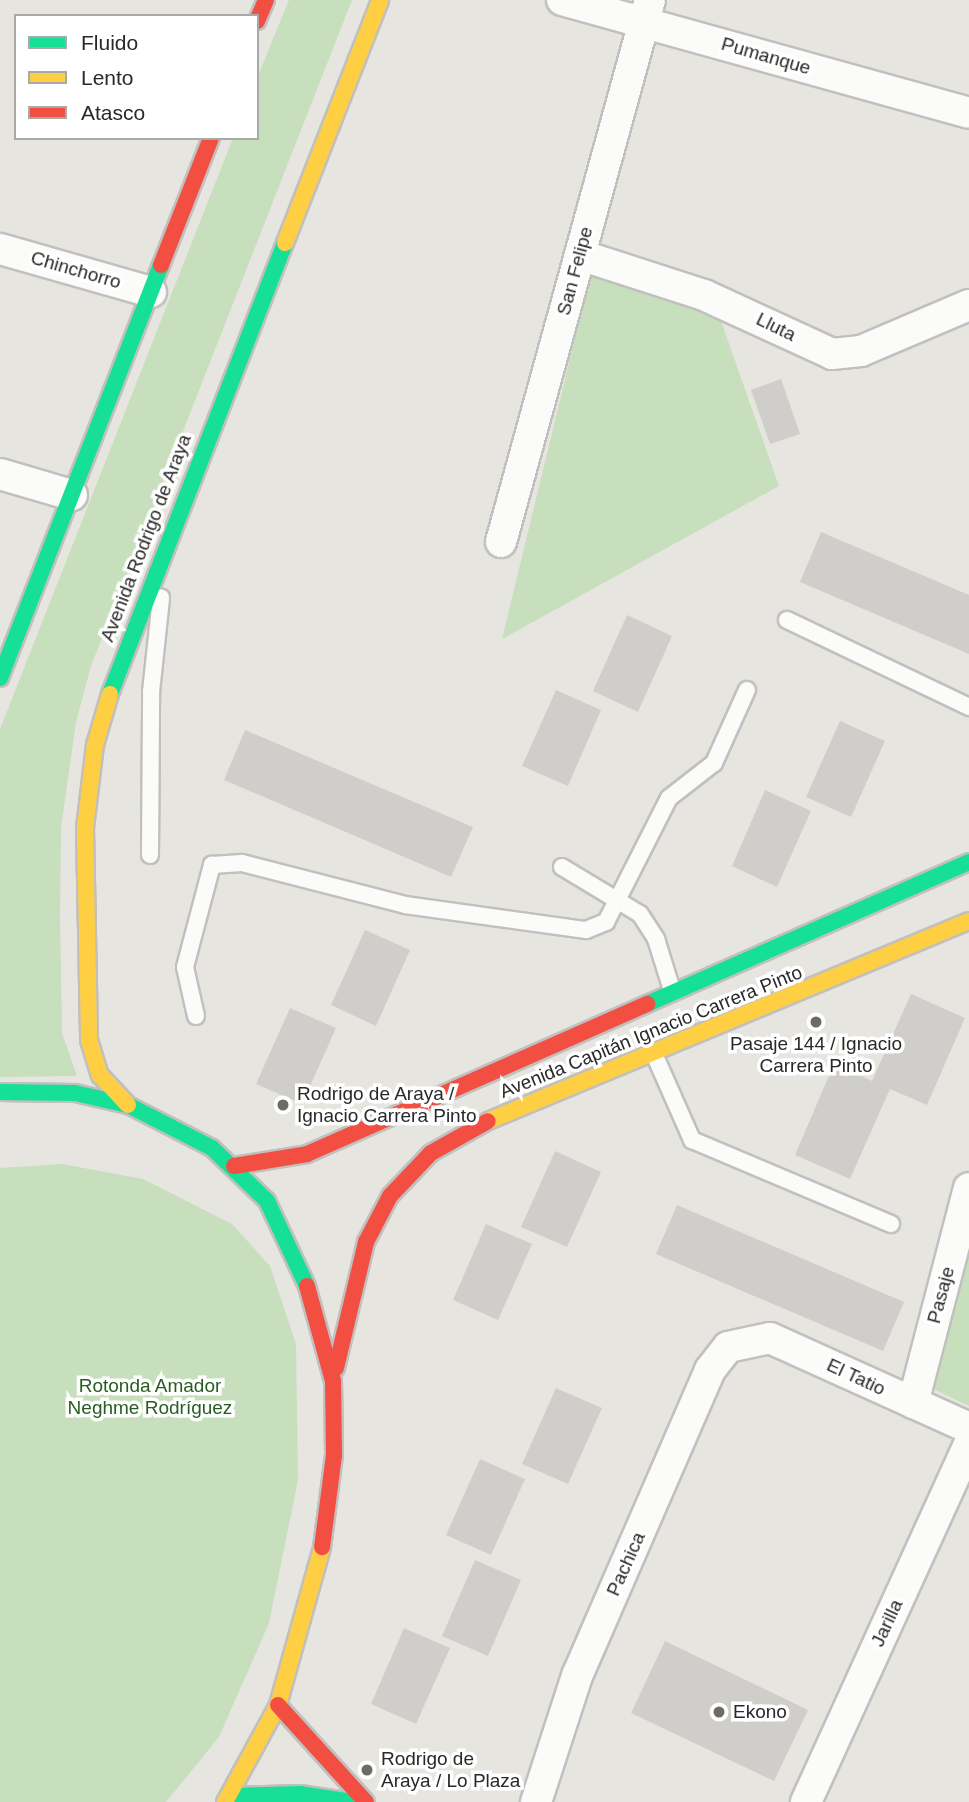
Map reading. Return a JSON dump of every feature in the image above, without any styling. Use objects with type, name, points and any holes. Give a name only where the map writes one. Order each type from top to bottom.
[{"type":"main road","name":"Avenida Rodrigo de Araya","points":[[128,1105],[100,1075],[89,1040],[85,828],[104,707],[380,0]]},
{"type":"main road","points":[[0,678],[210,140]]},
{"type":"main road","name":"Avenida Capitán Ignacio Carrera Pinto","points":[[234,1166],[307,1154],[671,990],[969,862]]},
{"type":"main road","name":"Avenida Capitán Ignacio Carrera Pinto","points":[[333,1381],[363,1251],[409,1172],[476,1126],[655,1056],[969,921]]},
{"type":"main road","points":[[0,1092],[75,1093],[128,1105],[189,1134],[234,1166],[268,1201],[295,1250],[324,1331],[333,1381],[334,1455],[324,1540],[278,1705],[227,1799]]},
{"type":"main road","points":[[278,1705],[321,1759],[366,1802]]},
{"type":"main road","points":[[227,1799],[300,1794],[352,1802]]},
{"type":"street","name":"Pumanque","points":[[562,0],[647,11],[969,113]]},
{"type":"street","name":"San Felipe","points":[[501,542],[647,11]]},
{"type":"street","name":"Chinchorro","points":[[0,249],[151,292]]},
{"type":"street","name":"Lluta","points":[[580,255],[705,295],[832,354],[861,351],[969,305]]},
{"type":"street","points":[[0,474],[72,495]]},
{"type":"street","name":"Pasaje","points":[[913,1403],[969,1188]]},
{"type":"street","name":"El Tatio","points":[[741,1340],[770,1338],[969,1428]]},
{"type":"street","name":"Pachica","points":[[536,1802],[577,1676],[710,1370],[741,1340]]},
{"type":"street","name":"Jarilla","points":[[806,1802],[969,1444]]},
{"type":"lane","points":[[150,855],[151,692],[169,537]]},
{"type":"lane","points":[[787,620],[969,707]]},
{"type":"lane","points":[[196,1016],[186,967],[212,865],[242,863],[405,905],[586,930],[606,922],[620,901],[669,798],[714,763],[747,690]]},
{"type":"lane","points":[[562,867],[640,914],[656,939],[671,990]]},
{"type":"lane","points":[[655,1056],[692,1140],[891,1224]]},
{"type":"green space","points":[[289,0],[352,0],[91,666],[76,722],[61,828],[60,918],[62,1033],[77,1076],[0,1077],[0,729],[232,140],[259,140],[259,73]]},
{"type":"green space","points":[[592,268],[721,321],[779,486],[502,639]]},
{"type":"green space","name":"Rotonda Amador Neghme Rodríguez","points":[[62,1164],[143,1179],[232,1224],[270,1266],[296,1344],[298,1480],[269,1623],[219,1737],[166,1802],[0,1802],[0,1168]]},
{"type":"green space","points":[[969,1222],[969,1406],[931,1388]]},
{"type":"building","points":[[781,379],[800,434],[770,444],[751,390]]},
{"type":"building","points":[[821,532],[969,595],[969,654],[800,582]]},
{"type":"building","points":[[627,615],[672,636],[638,712],[593,691]]},
{"type":"building","points":[[556,690],[601,710],[568,786],[522,766]]},
{"type":"building","points":[[840,721],[885,741],[851,817],[806,797]]},
{"type":"building","points":[[245,730],[473,827],[451,877],[224,780]]},
{"type":"building","points":[[765,790],[811,811],[777,887],[732,866]]},
{"type":"building","points":[[365,930],[410,950],[376,1026],[331,1005]]},
{"type":"building","points":[[911,994],[965,1018],[927,1105],[890,1089],[850,1179],[795,1155],[834,1064],[872,1081]]},
{"type":"building","points":[[290,1008],[336,1028],[302,1104],[256,1084]]},
{"type":"building","points":[[555,1151],[601,1172],[567,1247],[521,1227]]},
{"type":"building","points":[[677,1205],[904,1302],[883,1351],[656,1254]]},
{"type":"building","points":[[486,1224],[532,1244],[498,1320],[453,1300]]},
{"type":"building","points":[[556,1388],[602,1408],[568,1484],[522,1464]]},
{"type":"building","points":[[480,1459],[525,1479],[491,1555],[446,1535]]},
{"type":"building","points":[[475,1560],[521,1580],[488,1656],[442,1636]]},
{"type":"building","points":[[404,1628],[450,1648],[416,1724],[371,1704]]},
{"type":"building","name":"Ekono","points":[[665,1641],[808,1710],[774,1781],[631,1713]]},
{"type":"traffic: fast","points":[[110,694],[285,243]]},
{"type":"traffic: fast","points":[[0,678],[161,265]]},
{"type":"traffic: fast","points":[[647,1004],[969,862]]},
{"type":"traffic: fast","points":[[0,1092],[75,1093],[128,1105],[212,1148],[267,1201],[307,1286]]},
{"type":"traffic: fast","points":[[230,1796],[300,1794],[352,1802]]},
{"type":"traffic: slow","points":[[285,243],[380,0]]},
{"type":"traffic: slow","points":[[110,694],[95,745],[85,828],[89,1040],[100,1075],[128,1105]]},
{"type":"traffic: slow","points":[[488,1121],[969,921]]},
{"type":"traffic: slow","points":[[225,1802],[278,1705],[322,1547]]},
{"type":"traffic: jam","points":[[259,16],[266,0]]},
{"type":"traffic: jam","points":[[161,265],[210,140]]},
{"type":"traffic: jam","points":[[234,1166],[307,1154],[647,1004]]},
{"type":"traffic: jam","points":[[336,1368],[366,1242],[390,1196],[431,1153],[488,1121]]},
{"type":"traffic: jam","points":[[307,1286],[333,1381],[334,1455],[322,1547]]},
{"type":"traffic: jam","points":[[278,1705],[366,1802]]},
{"type":"place","name":"Pasaje 144 / Ignacio Carrera Pinto","points":[[816,1022]]},
{"type":"place","name":"Rodrigo de Araya / Ignacio Carrera Pinto","points":[[283,1105]]},
{"type":"place","name":"Ekono","points":[[719,1712]]},
{"type":"place","name":"Rodrigo de Araya / Lo Plaza","points":[[367,1770]]}]
